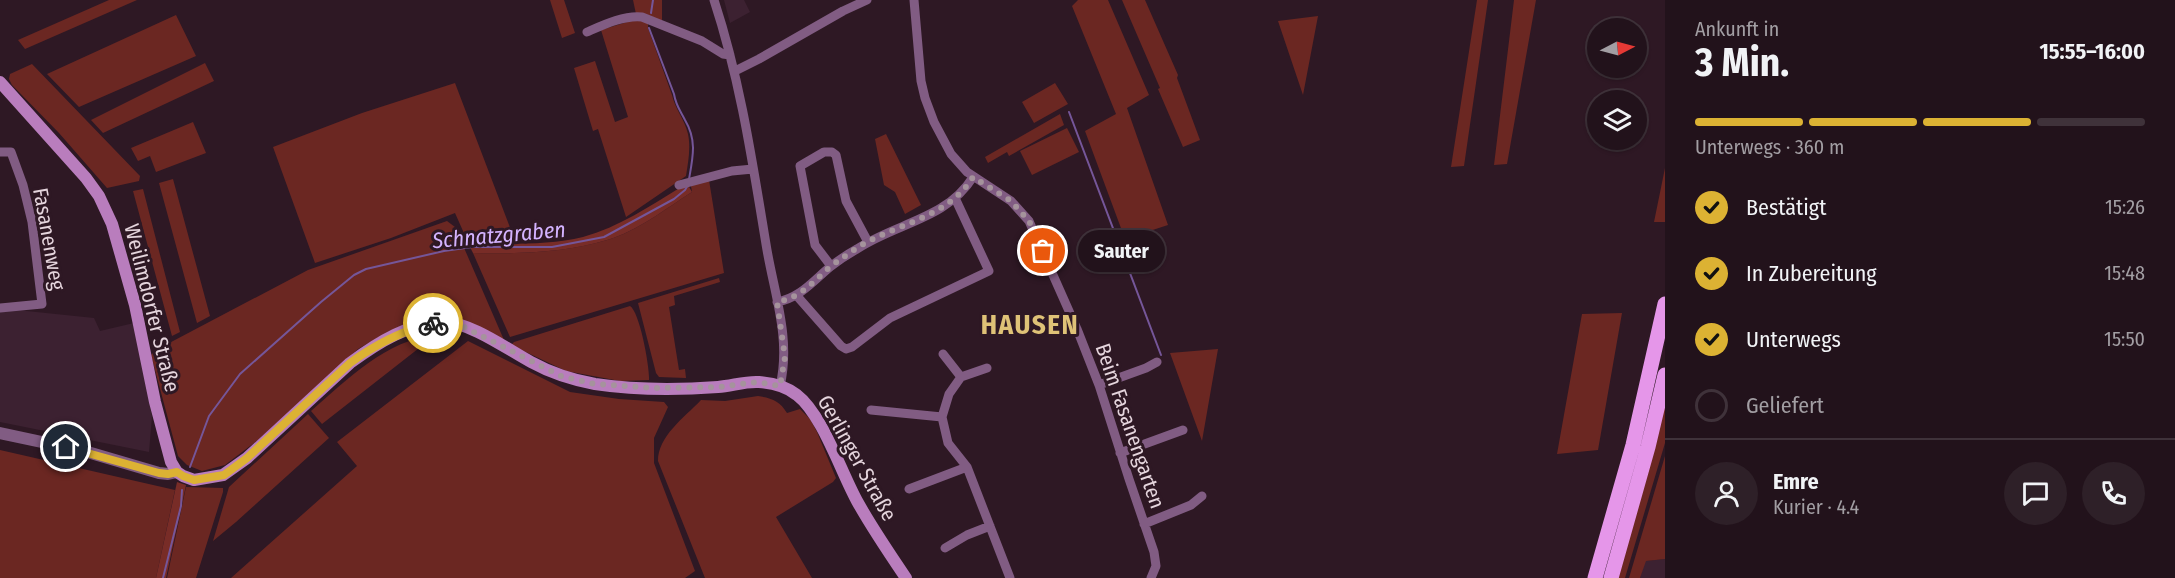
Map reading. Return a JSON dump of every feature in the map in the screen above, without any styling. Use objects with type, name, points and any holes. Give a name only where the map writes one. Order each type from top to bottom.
[{"type":"main road","name":"Weilimdorfer Straße","points":[[0,82],[86,178],[99,196],[112,224],[135,305],[155,402],[171,462],[177,472]]},
{"type":"main road","points":[[1595,578],[1633,445],[1665,304]]},
{"type":"main road","name":"Gerlinger Straße","points":[[177,472],[194,480],[224,475],[247,458],[368,349],[391,337],[433,323],[447,322],[460,325],[561,376],[594,384],[655,388],[719,387],[757,382],[780,386],[798,395],[815,415],[857,501],[876,535],[906,578]]},
{"type":"main road","points":[[1611,578],[1648,447],[1665,375]]},
{"type":"street","points":[[714,0],[735,71],[777,302],[785,350],[780,386]]},
{"type":"street","points":[[735,71],[867,0]]},
{"type":"street","name":"Beim Fasanengarten","points":[[914,0],[921,81],[934,122],[951,154],[973,177],[1011,201],[1029,221],[1099,385],[1156,559],[1151,578]]},
{"type":"street","points":[[587,32],[634,16],[642,17],[702,41],[723,54],[730,55]]},
{"type":"street","name":"Fasanenweg","points":[[0,152],[11,152],[23,185],[32,222],[42,304],[0,308]]},
{"type":"street","points":[[831,266],[815,245],[801,166],[824,152],[832,152],[836,155],[846,201],[868,242]]},
{"type":"street","points":[[687,182],[732,171],[753,169]]},
{"type":"street","points":[[777,302],[797,296],[831,266],[868,242],[934,212],[955,198],[967,187],[973,177]]},
{"type":"street","points":[[797,296],[846,349],[852,347],[890,318],[989,271],[955,198]]},
{"type":"street","points":[[943,354],[961,377]]},
{"type":"street","points":[[1099,385],[1157,362]]},
{"type":"street","points":[[987,368],[961,377],[949,394],[942,417],[948,443],[967,467],[1010,578]]},
{"type":"street","points":[[872,410],[942,417]]},
{"type":"street","points":[[1120,453],[1183,430]]},
{"type":"street","points":[[0,434],[84,450],[159,473],[177,472]]},
{"type":"street","points":[[909,489],[967,467]]},
{"type":"street","points":[[1144,524],[1191,505],[1202,496]]},
{"type":"street","points":[[945,548],[967,535],[990,526]]},
{"type":"shaded area","points":[[109,0],[137,0],[25,49],[18,40]]},
{"type":"shaded area","points":[[550,0],[564,0],[575,33],[562,38]]},
{"type":"shaded area","points":[[633,0],[662,0],[662,23],[636,14]]},
{"type":"shaded area","points":[[724,0],[744,0],[750,12],[730,23]]},
{"type":"shaded area","points":[[1078,0],[1108,0],[1149,95],[1127,108],[1168,225],[1125,239],[1085,131],[1116,114],[1072,6]]},
{"type":"shaded area","points":[[1122,0],[1145,0],[1178,75],[1177,78],[1200,140],[1183,147]]},
{"type":"shaded area","points":[[1477,0],[1488,0],[1464,166],[1451,167]]},
{"type":"shaded area","points":[[1514,0],[1536,0],[1507,164],[1494,165]]},
{"type":"shaded area","points":[[176,15],[196,56],[79,107],[47,74]]},
{"type":"shaded area","points":[[1318,16],[1303,95],[1278,21]]},
{"type":"shaded area","points":[[637,19],[648,22],[648,28],[673,100],[687,129],[689,150],[686,176],[626,217],[598,129],[593,131],[574,68],[595,61],[615,122],[628,117],[601,30]]},
{"type":"shaded area","points":[[205,63],[214,81],[103,133],[91,120]]},
{"type":"shaded area","points":[[32,64],[140,176],[139,181],[107,188],[59,133],[12,85],[9,79],[10,74]]},
{"type":"shaded area","points":[[455,83],[514,238],[467,240],[455,213],[391,238],[315,263],[273,147],[362,113]]},
{"type":"shaded area","points":[[1055,83],[1068,104],[1034,123],[1022,102]]},
{"type":"shaded area","points":[[1060,114],[1064,125],[1009,156],[1007,152],[988,163],[985,157]]},
{"type":"shaded area","points":[[193,122],[206,153],[156,172],[150,156],[138,161],[131,148]]},
{"type":"shaded area","points":[[1067,128],[1079,152],[1032,175],[1020,151]]},
{"type":"shaded area","points":[[886,134],[921,205],[905,214],[895,192],[884,185],[875,139]]},
{"type":"shaded area","points":[[1665,168],[1665,222],[1654,222]]},
{"type":"shaded area","points":[[173,179],[210,316],[197,323],[159,183]]},
{"type":"shaded area","points":[[709,180],[724,273],[510,337],[473,253],[540,252],[574,248],[607,240],[640,225],[692,192],[691,186]]},
{"type":"shaded area","points":[[688,185],[692,192],[640,225],[607,240],[575,248],[524,253],[473,253],[469,245],[541,243],[583,237],[622,222]]},
{"type":"shaded area","points":[[143,189],[180,332],[172,336],[133,191]]},
{"type":"shaded area","points":[[447,221],[455,227],[504,340],[468,322],[415,321],[391,330],[358,349],[258,440],[225,465],[202,471],[187,465],[178,456],[151,355],[156,350],[308,270]]},
{"type":"shaded area","points":[[719,278],[720,282],[674,296],[675,305],[669,307],[679,370],[685,369],[686,378],[659,377],[638,303]]},
{"type":"shaded area","points":[[630,306],[634,310],[641,329],[649,380],[620,381],[566,371],[511,345],[514,342]]},
{"type":"shaded area","points":[[17,310],[94,318],[100,331],[134,323],[152,416],[149,452],[0,422],[0,312]]},
{"type":"shaded area","points":[[1622,313],[1598,450],[1557,454],[1582,314]]},
{"type":"shaded area","points":[[437,334],[322,424],[311,411],[354,374],[384,353],[401,344]]},
{"type":"shaded area","points":[[468,341],[570,392],[664,402],[668,407],[654,438],[654,463],[695,571],[685,578],[231,578],[357,466],[337,442]]},
{"type":"shaded area","points":[[1218,349],[1202,441],[1170,353]]},
{"type":"shaded area","points":[[1665,390],[1665,443],[1625,578],[1615,578]]},
{"type":"shaded area","points":[[758,396],[775,401],[787,413],[800,409],[810,419],[836,478],[776,517],[812,578],[705,578],[658,461],[662,443],[667,435],[701,400],[725,401]]},
{"type":"shaded area","points":[[308,414],[329,438],[213,541],[229,487]]},
{"type":"shaded area","points":[[0,450],[175,490],[156,578],[0,578]]},
{"type":"shaded area","points":[[1665,456],[1665,559],[1646,561],[1640,578],[1629,578]]},
{"type":"shaded area","points":[[177,482],[186,485],[166,578],[156,578]]},
{"type":"shaded area","points":[[186,487],[223,488],[223,492],[196,578],[167,578]]},
{"type":"shaded area","points":[[1665,559],[1665,578],[1640,578],[1645,561]]},
{"type":"waterway","name":"Schnatzgraben","points":[[651,13],[653,0]]},
{"type":"waterway","name":"Schnatzgraben","points":[[649,28],[693,142],[689,179]]},
{"type":"waterway","points":[[1069,112],[1161,355]]},
{"type":"waterway","name":"Schnatzgraben","points":[[190,467],[209,416],[240,374],[354,275],[366,269],[444,251],[472,247],[552,247],[604,237],[674,199],[688,185]]},
{"type":"waterway","name":"Schnatzgraben","points":[[163,578],[181,506],[182,490]]},
{"type":"way so far","points":[[433,323],[447,322],[460,325],[561,376],[594,384],[655,388],[719,387],[757,382],[780,386],[785,357],[777,302],[797,296],[831,266],[868,242],[942,208],[962,193],[973,177],[1011,201],[1029,221],[1043,251]]},
{"type":"place","name":"Sauter","points":[[1043,251]]},
{"type":"district","name":"HAUSEN","points":[[1030,325]]},
{"type":"route","points":[[66,447],[84,450],[159,473],[177,472],[194,480],[224,475],[247,458],[368,349],[415,327],[433,323]]}]
